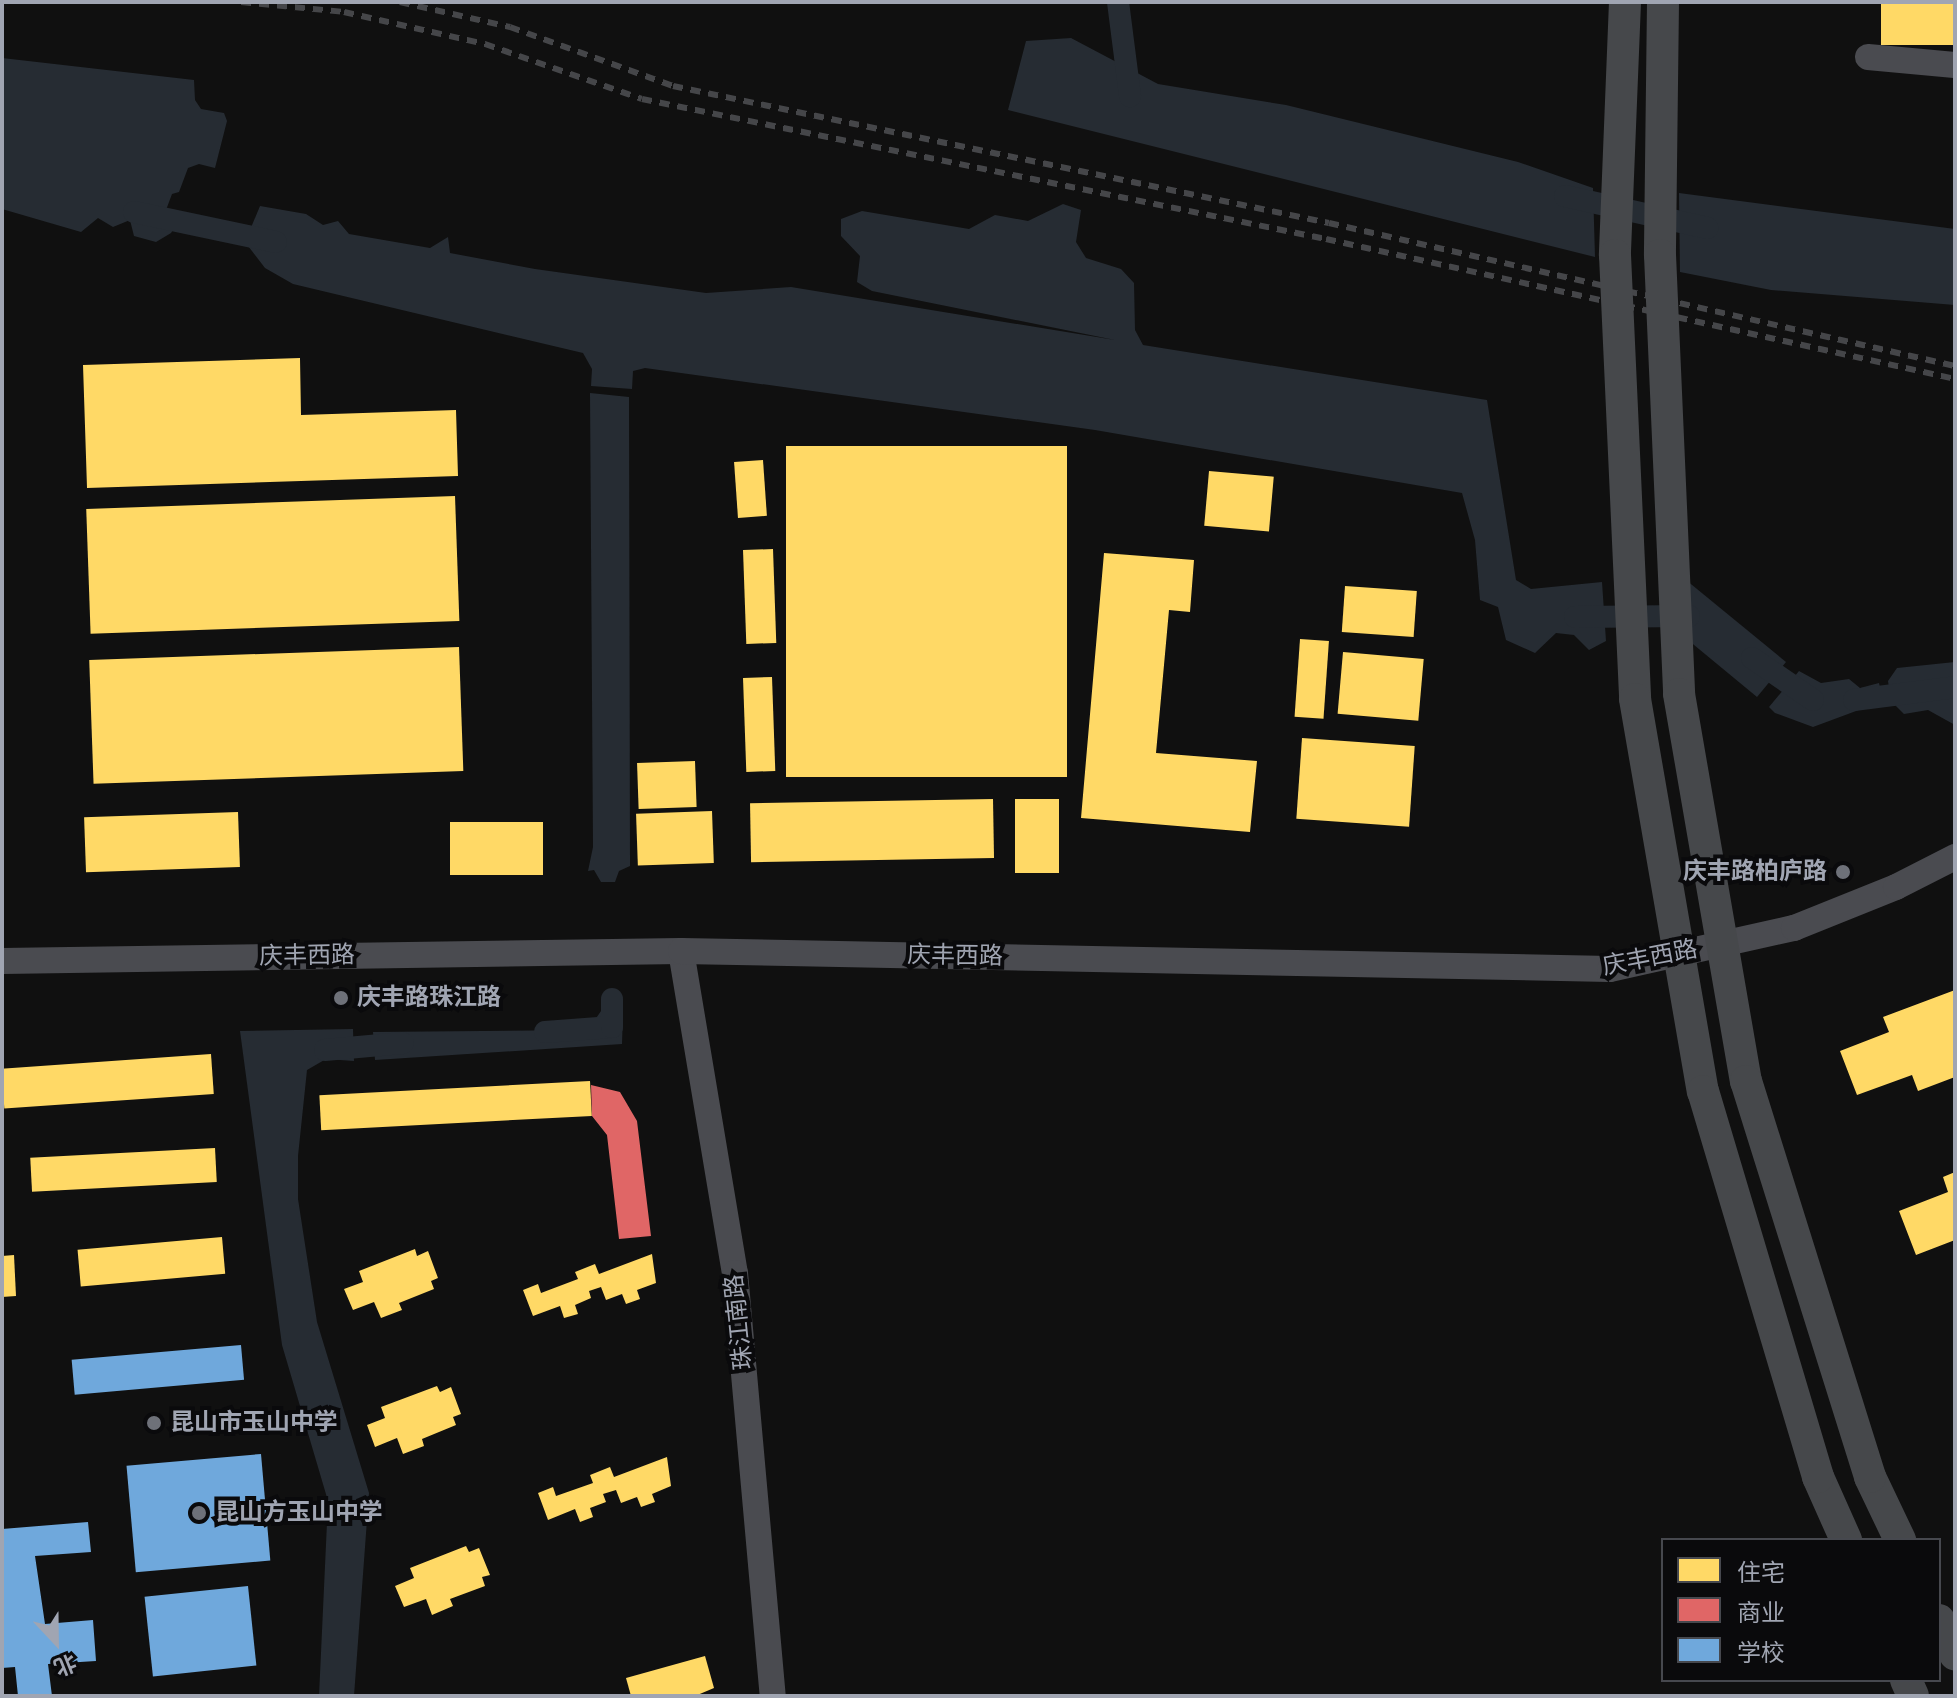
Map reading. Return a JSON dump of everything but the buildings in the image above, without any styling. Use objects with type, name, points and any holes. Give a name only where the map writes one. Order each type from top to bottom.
[{"type":"main road","points":[[1625,2],[1615,255],[1635,699],[1703,1091],[1818,1477],[1845,1538]]},
{"type":"main road","points":[[1663,2],[1660,255],[1679,694],[1746,1081],[1870,1477],[1899,1538]]},
{"type":"main road","points":[[1941,1624],[1955,1654]]},
{"type":"street","points":[[1868,57],[1955,65]]},
{"type":"street","name":"庆丰西路","points":[[2,961],[681,951],[1610,969],[1794,928],[1896,887],[1955,857]]},
{"type":"street","name":"珠江南路","points":[[681,951],[735,1273],[773,1696]]},
{"type":"shaded area","points":[[1071,38],[1158,84],[1286,105],[1518,162],[1593,188],[1595,257],[1008,110],[1026,41]]},
{"type":"shaded area","points":[[2,58],[194,80],[195,100],[201,109],[224,113],[227,121],[215,168],[199,164],[188,168],[179,192],[172,194],[163,218],[178,222],[171,233],[156,242],[134,236],[130,220],[113,227],[98,218],[81,232],[2,209]]},
{"type":"shaded area","points":[[1679,193],[1955,229],[1955,305],[1771,290],[1680,272]]},
{"type":"shaded area","points":[[1063,204],[1081,210],[1076,242],[1086,258],[1121,269],[1134,283],[1135,330],[1143,345],[1487,400],[1516,580],[1531,589],[1602,582],[1606,641],[1589,650],[1574,635],[1556,633],[1535,653],[1506,640],[1498,607],[1480,600],[1475,540],[1462,493],[1095,430],[645,368],[633,371],[632,389],[591,386],[592,369],[583,353],[293,284],[265,268],[245,242],[260,206],[306,214],[323,225],[338,221],[349,234],[430,248],[448,237],[450,253],[535,269],[706,293],[791,287],[1115,340],[872,291],[857,282],[860,256],[841,236],[841,219],[862,211],[969,229],[995,215],[1028,221]]},
{"type":"shaded area","points":[[590,393],[629,397],[630,866],[619,871],[615,882],[601,882],[594,870],[588,871],[593,847]]},
{"type":"shaded area","points":[[1686,580],[1786,662],[1757,697],[1688,640]]},
{"type":"shaded area","points":[[1955,662],[1955,725],[1928,710],[1904,714],[1891,701],[1888,681],[1897,668]]},
{"type":"shaded area","points":[[1799,671],[1821,683],[1849,679],[1860,688],[1879,683],[1883,701],[1813,727],[1775,713],[1769,707]]},
{"type":"shaded area","points":[[601,1011],[623,1012],[622,1044],[375,1060],[373,1032],[588,1030]]},
{"type":"shaded area","points":[[353,1029],[354,1061],[326,1059],[307,1070],[298,1156],[298,1199],[317,1322],[369,1493],[354,1696],[319,1696],[328,1501],[282,1345],[240,1031]]},
{"type":"waterway","points":[[1118,2],[1130,96]]},
{"type":"waterway","points":[[1565,196],[1707,228]]},
{"type":"waterway","points":[[134,212],[276,242]]},
{"type":"waterway","points":[[1575,617],[1689,616]]},
{"type":"waterway","points":[[1752,658],[1813,700]]},
{"type":"waterway","points":[[1854,700],[1955,687]]},
{"type":"waterway","points":[[545,1032],[612,1027],[612,999]]},
{"type":"waterway","points":[[325,1050],[403,1043]]},
{"type":"railway","points":[[241,2],[344,12],[485,44],[642,99],[1326,239],[1955,379]]},
{"type":"railway","points":[[400,2],[510,27],[673,86],[1329,223],[1955,366]]},
{"type":"place","name":"庆丰路柏庐路","points":[[1843,872]]},
{"type":"place","name":"庆丰路珠江路","points":[[341,998]]},
{"type":"place","name":"昆山市玉山中学","points":[[154,1423]]},
{"type":"place","name":"昆山方玉山中学","points":[[199,1513]]}]
